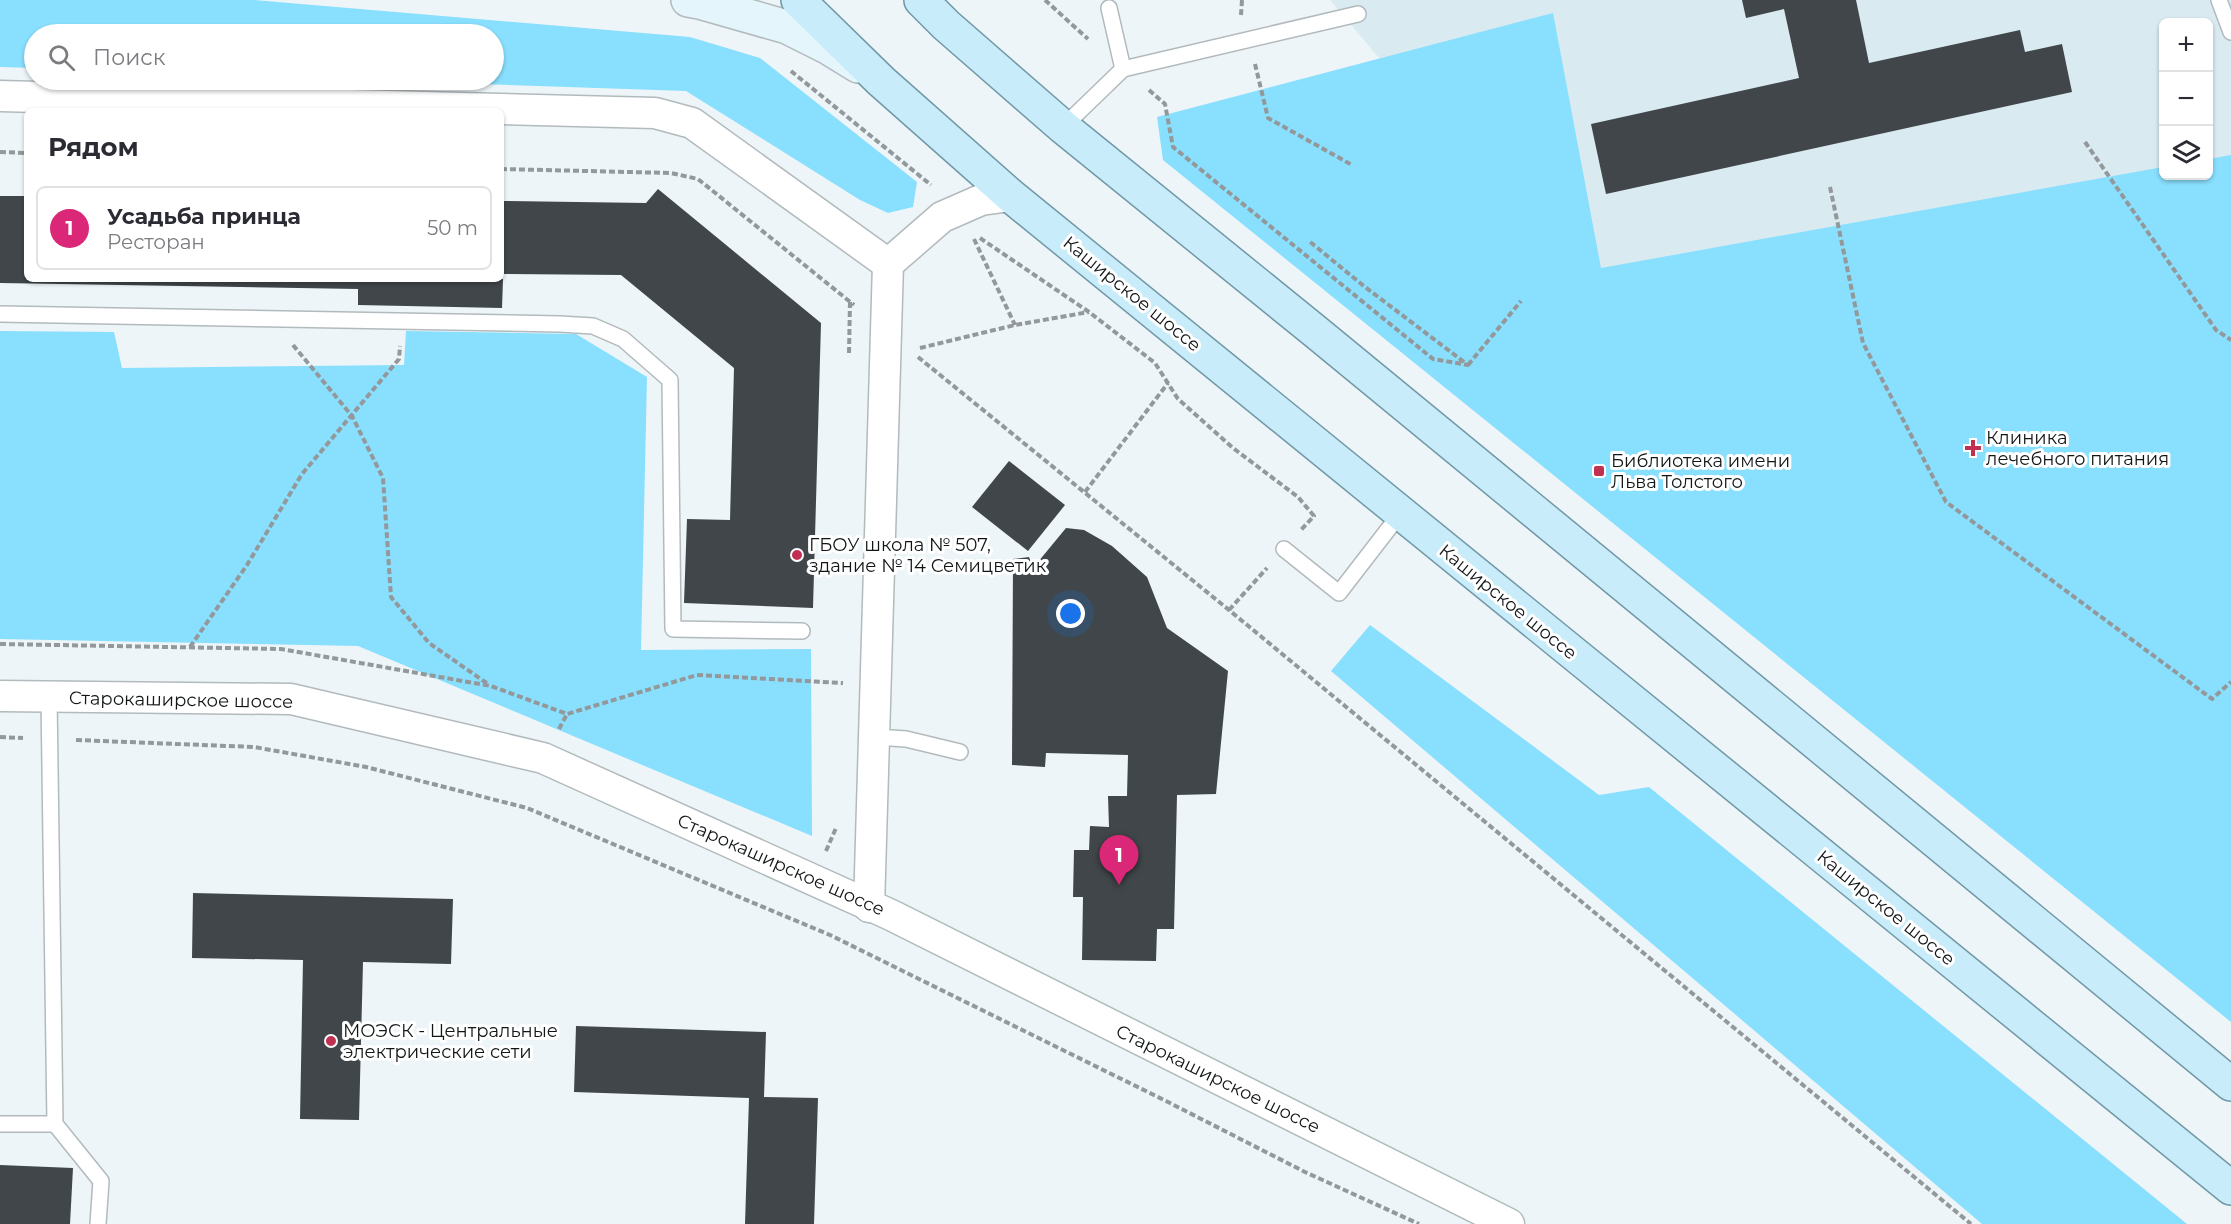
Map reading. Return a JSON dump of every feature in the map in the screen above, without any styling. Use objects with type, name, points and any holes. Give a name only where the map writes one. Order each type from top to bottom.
[{"type":"main road","points":[[687,0],[786,27],[827,47],[881,81]]},
{"type":"main road","name":"Каширское шоссе","points":[[798,0],[881,81],[1011,196],[2231,1188]]},
{"type":"main road","points":[[921,0],[939,12],[1063,127],[2231,1084]]},
{"type":"street","points":[[0,96],[436,108]]},
{"type":"street","points":[[504,110],[655,113],[692,123],[888,264]]},
{"type":"street","points":[[870,907],[888,264],[942,217],[981,200],[1011,196]]},
{"type":"street","name":"Старокаширское шоссе","points":[[0,696],[291,699],[543,758],[891,915],[1509,1224]]},
{"type":"lane","points":[[2219,0],[2231,32]]},
{"type":"lane","points":[[1109,8],[1123,69]]},
{"type":"lane","points":[[1063,127],[1123,69],[1358,14]]},
{"type":"lane","points":[[0,314],[402,321],[465,315],[593,326],[623,339],[670,380],[673,629],[802,631]]},
{"type":"lane","points":[[1284,549],[1339,593],[1400,514]]},
{"type":"lane","points":[[49,697],[55,1124],[102,1181],[98,1224]]},
{"type":"lane","points":[[876,736],[906,739],[960,752]]},
{"type":"lane","points":[[0,1125],[55,1124]]},
{"type":"path","points":[[1045,0],[1166,104],[1173,147],[1433,359],[1468,365]]},
{"type":"path","points":[[1242,0],[1239,41],[1249,40],[1268,118],[1352,165]]},
{"type":"path","points":[[784,65],[961,209]]},
{"type":"path","points":[[2085,142],[2216,330],[2231,340]]},
{"type":"path","points":[[0,152],[24,153]]},
{"type":"path","points":[[504,169],[671,173],[698,180],[885,332]]},
{"type":"path","points":[[1830,187],[1863,343],[1946,502],[2212,699],[2231,682]]},
{"type":"path","points":[[1015,325],[971,232],[1089,312],[1155,363],[1178,399],[1233,448],[1298,497]]},
{"type":"path","points":[[1309,241],[1365,287],[1468,365]]},
{"type":"path","points":[[1468,365],[1521,301]]},
{"type":"path","points":[[1089,312],[1015,325],[909,350],[1085,492],[1971,1224]]},
{"type":"path","points":[[294,319],[293,345],[352,416],[383,478],[391,597],[429,642],[491,686]]},
{"type":"path","points":[[190,647],[248,565],[302,474],[399,359],[402,321]]},
{"type":"path","points":[[1085,492],[1168,383]]},
{"type":"path","points":[[0,644],[281,649],[491,686],[567,714],[698,675],[843,683]]},
{"type":"path","points":[[0,737],[254,747],[366,766],[527,808],[830,935],[1305,1172],[1419,1224]]},
{"type":"shaded area","points":[[0,0],[254,0],[690,37],[760,58],[917,182],[913,207],[888,213],[860,200],[686,91],[504,85],[504,24],[24,24],[24,68],[0,67]]},
{"type":"shaded area","name":"Клиника лечебного питания","points":[[1330,0],[2231,0],[2231,868],[1407,91]]},
{"type":"shaded area","name":"Клиника лечебного питания","points":[[1553,13],[1601,268],[2159,168],[2159,180],[2213,180],[2213,158],[2231,155],[2231,1022],[1163,160],[1157,117]]},
{"type":"shaded area","points":[[0,331],[114,332],[122,368],[404,365],[406,331],[576,334],[647,377],[641,650],[811,649],[812,836],[358,646],[0,639]]},
{"type":"shaded area","points":[[1370,625],[1599,795],[1649,787],[2187,1224],[1982,1224],[1331,671]]},
{"type":"building","points":[[1742,0],[1856,0],[1869,63],[2020,30],[2025,52],[2062,44],[2072,92],[1606,194],[1591,124],[1799,78],[1784,9],[1746,18]]},
{"type":"building","points":[[658,189],[821,323],[813,608],[684,603],[687,519],[730,520],[734,368],[621,275],[504,274],[504,201],[646,203]]},
{"type":"building","points":[[0,196],[24,196],[24,282],[503,282],[502,308],[358,305],[358,289],[0,283]]},
{"type":"building","points":[[1009,461],[1065,505],[1028,551],[972,507]]},
{"type":"building","points":[[1066,528],[1084,530],[1112,546],[1147,577],[1167,628],[1228,671],[1216,794],[1177,795],[1174,929],[1157,929],[1156,961],[1082,960],[1083,897],[1073,897],[1074,850],[1089,850],[1090,826],[1109,827],[1108,796],[1127,796],[1128,755],[1046,753],[1045,767],[1012,765],[1013,559],[1029,557],[1033,568]]},
{"type":"building","name":"МОЭСК - Центральные электрические сети","points":[[193,893],[453,899],[451,964],[363,962],[359,1120],[300,1119],[303,960],[192,958]]},
{"type":"building","points":[[576,1026],[766,1032],[764,1097],[818,1098],[814,1224],[745,1224],[749,1098],[574,1092]]},
{"type":"building","points":[[0,1165],[73,1168],[70,1224],[0,1224]]},
{"type":"place","name":"Клиника лечебного питания","points":[[1973,448]]},
{"type":"place","name":"Библиотека имени Льва Толстого","points":[[1599,471]]},
{"type":"place","name":"ГБОУ школа № 507, здание № 14 Семицветик","points":[[797,555]]},
{"type":"place","name":"Усадьба принца","points":[[1119,885]]},
{"type":"place","name":"МОЭСК - Центральные электрические сети","points":[[331,1041]]}]
